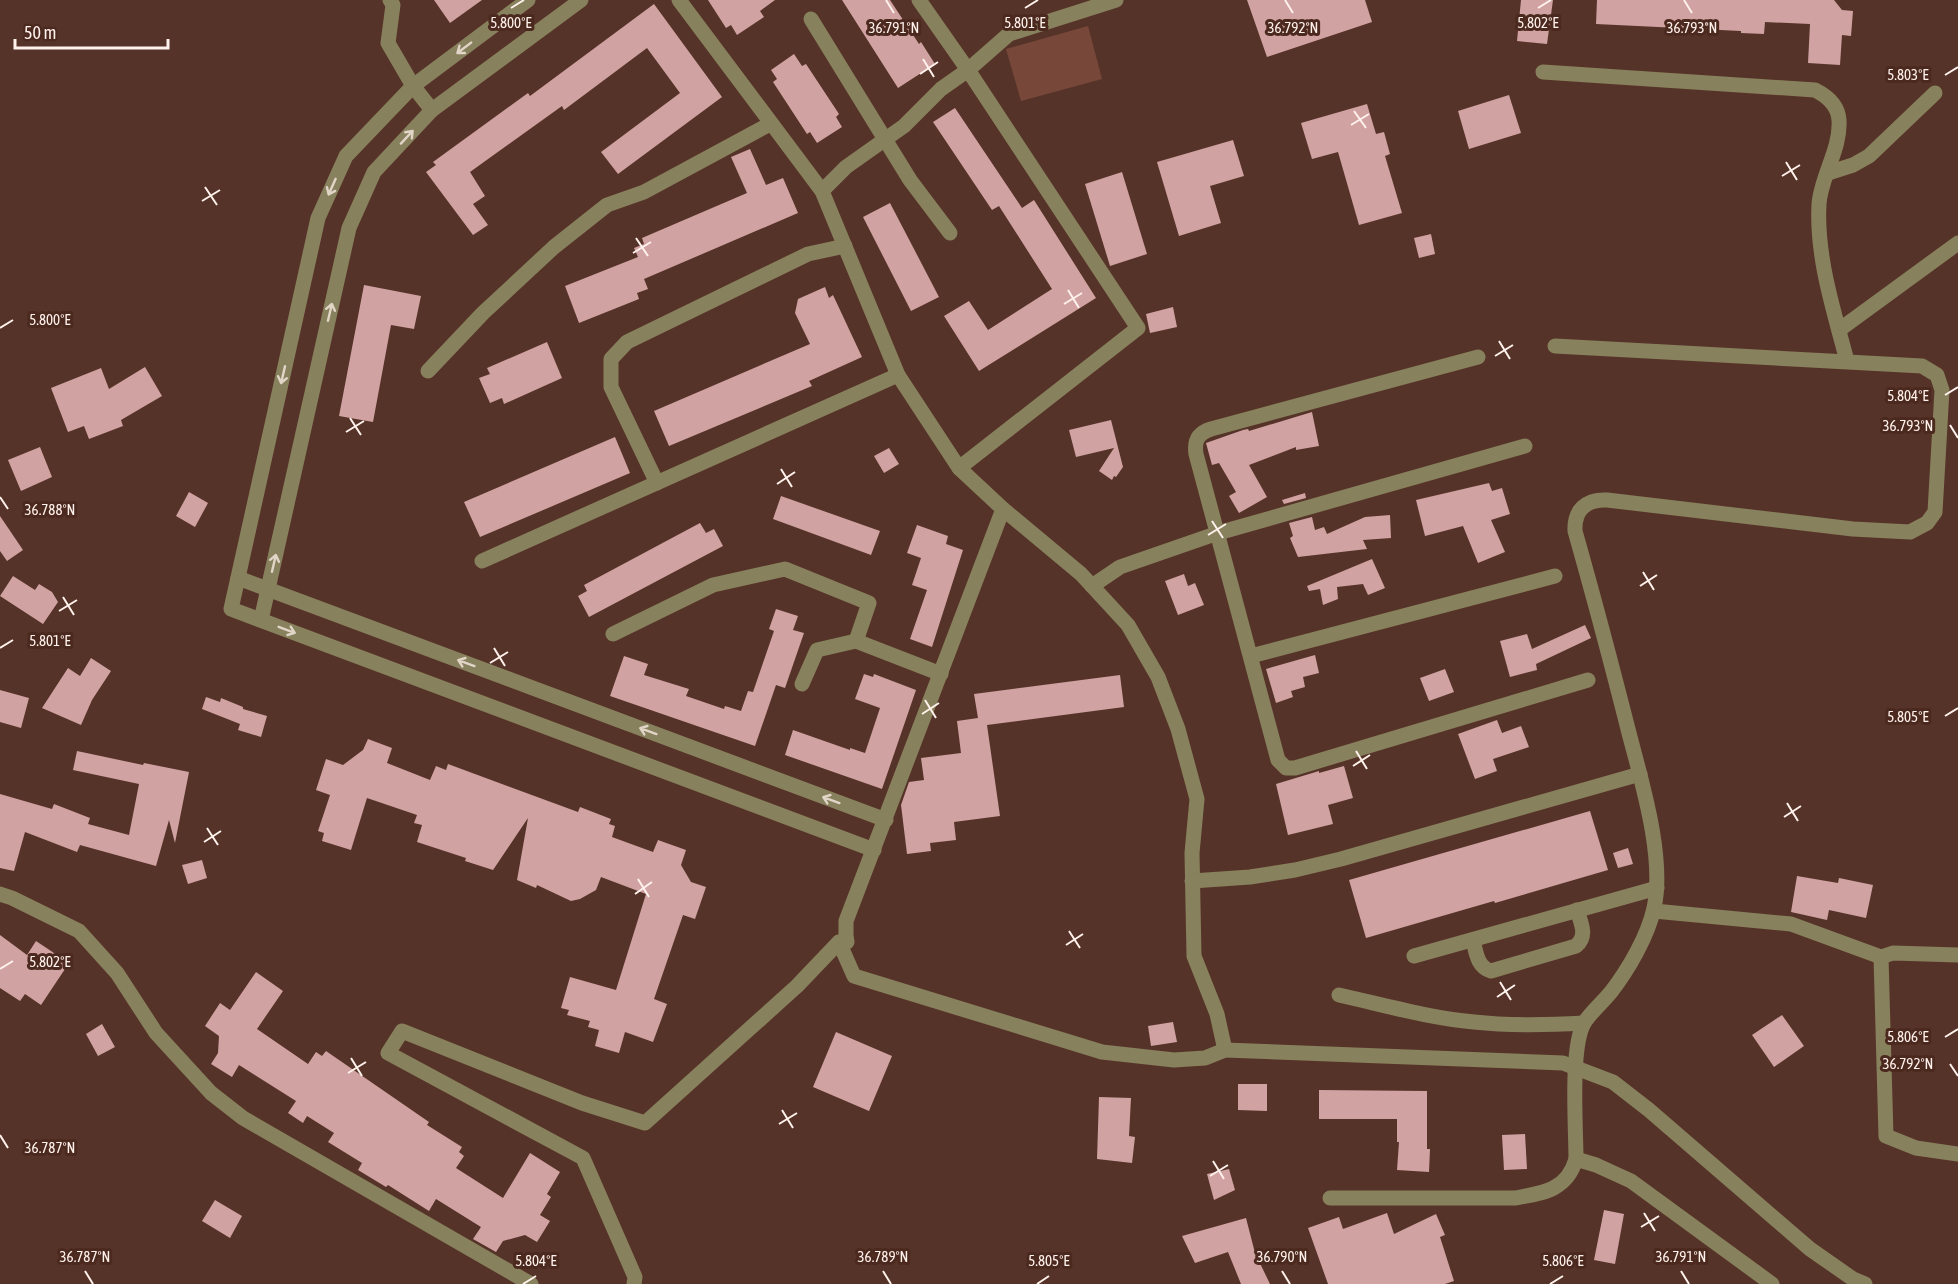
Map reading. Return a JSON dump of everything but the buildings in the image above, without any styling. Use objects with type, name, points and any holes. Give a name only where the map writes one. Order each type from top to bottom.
[{"type":"street","points":[[390,0],[393,5],[388,43],[413,86],[432,110]]},
{"type":"street","points":[[528,0],[413,86],[346,156],[318,218],[231,609],[874,850]]},
{"type":"street","points":[[261,620],[349,228],[374,172],[432,110],[581,0]]},
{"type":"street","points":[[679,0],[822,191],[898,375],[959,468],[1003,509],[1081,574],[1128,625],[1158,677],[1178,729],[1197,800],[1192,853],[1194,956],[1217,1014],[1225,1050]]},
{"type":"street","points":[[919,0],[968,70],[1138,328],[959,468]]},
{"type":"street","points":[[822,191],[846,167],[904,126],[941,89],[968,70],[1009,34],[1116,0]]},
{"type":"street","points":[[811,19],[884,140],[910,180],[950,233]]},
{"type":"street","points":[[1543,72],[1815,90],[1829,99],[1839,120],[1833,156],[1819,203],[1820,235],[1828,286],[1847,362]]},
{"type":"street","points":[[1828,172],[1853,165],[1869,156],[1935,93]]},
{"type":"street","points":[[428,370],[483,313],[554,247],[608,205],[644,192],[770,124]]},
{"type":"street","points":[[1839,330],[1958,243]]},
{"type":"street","points":[[657,483],[611,387],[611,359],[627,342],[808,254],[845,246]]},
{"type":"street","points":[[1330,1198],[1515,1198],[1544,1192],[1566,1180],[1573,1170],[1576,1159],[1578,1042],[1584,1023],[1620,979],[1650,923],[1657,888],[1656,863],[1640,774],[1575,531],[1577,514],[1582,507],[1598,500],[1852,529],[1910,532],[1920,529],[1935,512],[1942,390],[1936,375],[1922,366],[1555,346]]},
{"type":"street","points":[[1478,357],[1203,432],[1197,438],[1195,446],[1278,760],[1290,769],[1588,680]]},
{"type":"street","points":[[482,561],[898,375]]},
{"type":"street","points":[[1092,586],[1120,567],[1218,533],[1525,446]]},
{"type":"street","points":[[634,1284],[635,1277],[582,1158],[388,1053],[402,1032],[582,1103],[645,1123],[797,986],[839,942],[847,942],[846,921],[1003,509]]},
{"type":"street","points":[[613,634],[713,585],[785,569],[868,603],[856,641]]},
{"type":"street","points":[[1251,656],[1555,576]]},
{"type":"street","points":[[238,578],[886,820]]},
{"type":"street","points":[[802,684],[817,650],[856,641],[941,674]]},
{"type":"street","points":[[1192,881],[1250,877],[1341,859],[1640,774]]},
{"type":"street","points":[[1414,956],[1657,888]]},
{"type":"street","points":[[0,894],[79,931],[117,973],[156,1034],[211,1093],[243,1118],[531,1284]]},
{"type":"street","points":[[1473,940],[1482,967],[1491,971],[1576,946],[1583,939],[1584,934],[1577,910]]},
{"type":"street","points":[[1654,911],[1791,924],[1881,957],[1893,953],[1958,955]]},
{"type":"street","points":[[839,942],[854,976],[1102,1052],[1174,1060],[1205,1058],[1225,1050],[1563,1063],[1576,1067],[1613,1082],[1649,1110],[1810,1249],[1853,1279],[1865,1284]]},
{"type":"street","points":[[1881,957],[1886,1136],[1916,1148],[1958,1154]]},
{"type":"street","points":[[1339,995],[1473,1022],[1584,1023]]},
{"type":"street","points":[[1576,1159],[1596,1165],[1630,1181],[1772,1284]]},
{"type":"shaded area","points":[[1088,26],[1102,79],[1021,101],[1006,49]]}]
